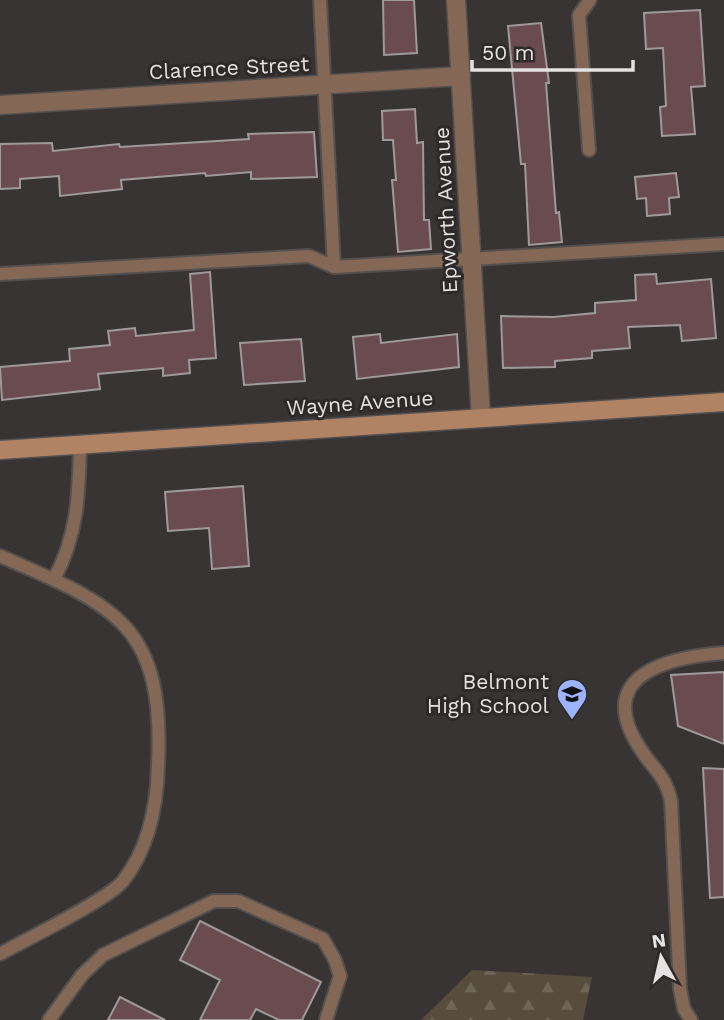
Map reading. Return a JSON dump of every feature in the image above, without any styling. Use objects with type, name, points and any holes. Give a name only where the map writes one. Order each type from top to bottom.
[{"type":"main road","name":"Wayne Avenue","points":[[0,450],[724,402]]},
{"type":"street","name":"Epworth Avenue","points":[[456,0],[481,418]]},
{"type":"street","name":"Clarence Street","points":[[0,105],[461,76]]},
{"type":"lane","points":[[320,0],[334,267]]},
{"type":"lane","points":[[589,150],[579,15],[590,0]]},
{"type":"lane","points":[[0,274],[309,256],[334,267],[724,244]]},
{"type":"lane","points":[[54,579],[73,535],[78,510],[80,444]]},
{"type":"lane","points":[[0,556],[54,579],[103,606],[131,632],[144,651],[158,704],[158,788],[150,827],[139,856],[122,883],[0,954]]},
{"type":"lane","points":[[691,1020],[684,1009],[680,989],[671,801],[667,782],[640,749],[628,727],[626,709],[629,692],[640,676],[660,663],[689,655],[724,653]]},
{"type":"lane","points":[[49,1020],[82,975],[103,954],[214,901],[238,901],[323,939],[335,960],[340,976],[326,1020]]},
{"type":"green space","points":[[472,970],[592,977],[583,1020],[421,1020]]},
{"type":"building","points":[[383,0],[414,0],[417,53],[384,55]]},
{"type":"building","points":[[700,10],[705,86],[691,87],[695,134],[662,136],[660,107],[666,106],[663,48],[646,49],[644,13]]},
{"type":"building","points":[[541,23],[549,83],[546,83],[556,213],[559,212],[562,242],[529,245],[525,164],[521,164],[508,26]]},
{"type":"building","points":[[415,109],[417,143],[423,142],[424,220],[429,220],[431,249],[398,252],[392,180],[396,180],[393,140],[383,140],[382,111]]},
{"type":"building","points":[[314,132],[317,177],[251,179],[251,172],[206,176],[205,173],[121,180],[122,189],[60,196],[59,176],[20,179],[20,188],[0,189],[0,144],[52,143],[53,151],[119,144],[120,147],[249,139],[248,134]]},
{"type":"building","points":[[676,173],[679,197],[669,198],[670,214],[647,216],[646,198],[637,199],[635,177]]},
{"type":"building","points":[[210,272],[216,358],[189,360],[190,373],[163,376],[163,368],[98,374],[100,389],[2,400],[0,367],[70,361],[69,349],[110,345],[108,331],[135,328],[136,336],[194,330],[190,274]]},
{"type":"building","points":[[656,274],[657,284],[711,279],[716,338],[682,341],[680,325],[628,327],[630,348],[592,351],[592,358],[555,361],[555,367],[503,368],[501,316],[553,317],[595,313],[595,303],[636,300],[635,275]]},
{"type":"building","points":[[380,334],[381,343],[457,334],[459,367],[357,379],[353,337]]},
{"type":"building","points":[[301,339],[305,381],[244,385],[240,343]]},
{"type":"building","points":[[243,486],[249,566],[212,569],[209,528],[168,531],[165,492]]},
{"type":"building","points":[[724,672],[724,744],[678,726],[671,675]]},
{"type":"building","points":[[703,768],[724,769],[724,897],[710,898]]},
{"type":"building","points":[[200,921],[321,982],[302,1020],[279,1020],[256,1009],[250,1020],[200,1020],[220,980],[180,960]]},
{"type":"building","points":[[120,997],[165,1020],[108,1020]]},
{"type":"place","name":"Belmont High School","points":[[572,721]]}]
